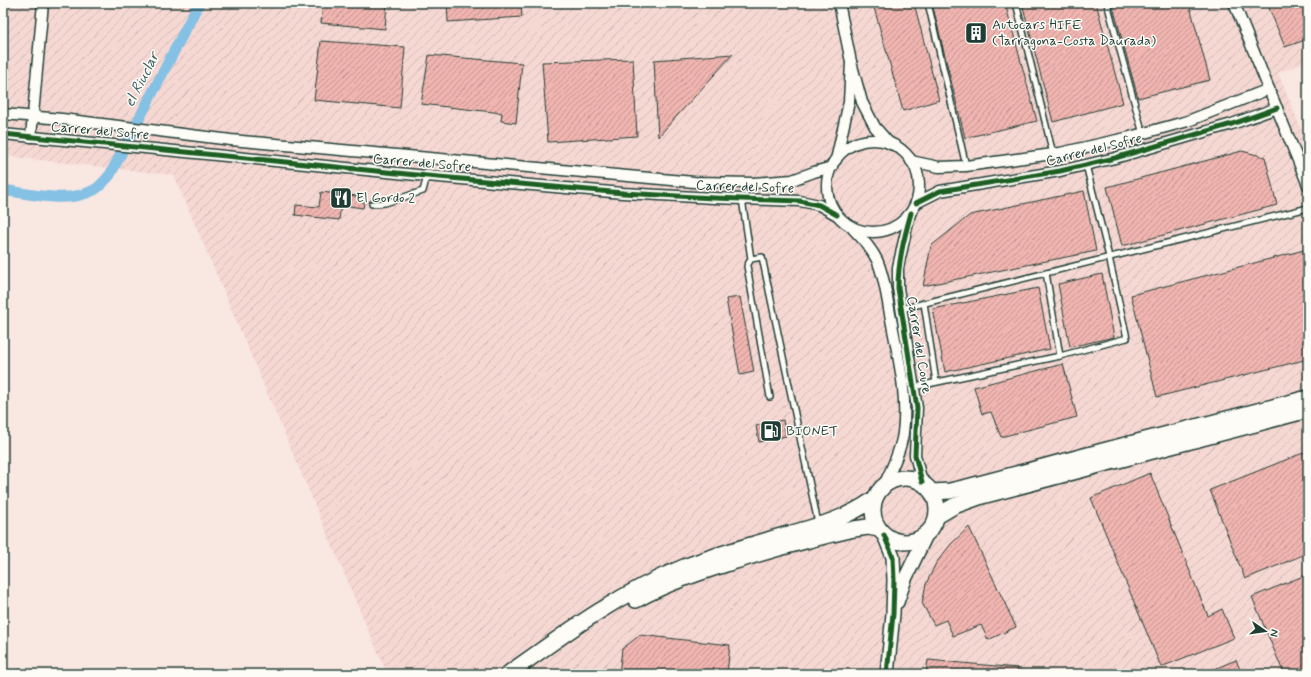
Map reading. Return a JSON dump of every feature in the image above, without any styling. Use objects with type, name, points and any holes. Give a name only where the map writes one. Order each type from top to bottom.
[{"type":"main road","points":[[882,532],[873,516],[872,506],[874,499],[884,484],[898,478],[908,477],[927,487],[950,491],[1308,398]]},
{"type":"main road","points":[[937,516],[954,506],[982,496],[1308,410]]},
{"type":"main road","points":[[526,674],[610,615],[645,595],[677,581],[717,567],[854,528],[868,527],[882,532],[891,539],[904,542],[914,541],[926,535],[934,524],[937,516],[936,502],[927,487]]},
{"type":"main road","points":[[508,674],[610,604],[651,581],[719,554],[818,526],[854,512],[874,499]]},
{"type":"street","points":[[31,137],[43,3]]},
{"type":"street","points":[[839,3],[851,62],[862,102],[875,127],[890,144],[903,152],[911,161],[917,172],[918,195],[911,213],[888,230],[880,232],[869,232],[852,227],[838,215],[832,207],[828,191],[828,180],[834,164],[849,102],[851,62]]},
{"type":"street","points":[[1234,3],[1308,185]]},
{"type":"street","name":"Carrer del Sofre","points":[[911,161],[939,167],[966,166],[1053,154],[1143,134],[1188,121],[1269,89]]},
{"type":"street","name":"Carrer del Sofre","points":[[916,203],[940,191],[1053,173],[1086,165],[1179,140],[1232,124],[1277,108]]},
{"type":"street","name":"Carrer del Sofre","points":[[3,114],[33,116],[239,141],[694,182],[753,183],[792,180],[834,164]]},
{"type":"street","name":"Carrer del Sofre","points":[[3,134],[427,176],[623,192],[714,198],[800,201],[819,205],[838,215]]},
{"type":"street","points":[[834,164],[845,150],[861,142],[872,140],[890,144]]},
{"type":"street","name":"Carrer del Coure","points":[[911,213],[898,267],[898,288],[917,408],[915,455],[927,487]]},
{"type":"street","name":"Carrer del Coure","points":[[852,227],[864,240],[877,261],[884,284],[902,380],[905,411],[903,435],[893,465],[884,484]]},
{"type":"street","points":[[882,532],[892,557],[893,614],[887,674]]},
{"type":"street","points":[[893,614],[905,579],[926,535]]},
{"type":"lane","points":[[928,3],[966,166]]},
{"type":"lane","points":[[1016,3],[1053,154]]},
{"type":"lane","points":[[1107,3],[1143,134]]},
{"type":"lane","points":[[914,387],[1060,356],[1127,338],[1086,165]]},
{"type":"lane","points":[[372,204],[386,203],[423,191],[427,176]]},
{"type":"lane","points":[[742,199],[751,259],[747,266],[770,397]]},
{"type":"lane","points":[[901,309],[1308,208]]},
{"type":"lane","points":[[751,259],[762,257],[818,526]]},
{"type":"lane","points":[[1046,273],[1060,356]]},
{"type":"lane","points":[[924,303],[936,382]]},
{"type":"shaded area","points":[[3,3],[1308,3],[1308,61],[1278,73],[1308,146],[1308,674],[387,674],[174,175],[3,156]]},
{"type":"building","points":[[323,3],[387,3],[385,29],[321,23]]},
{"type":"building","points":[[447,3],[521,3],[522,17],[448,22]]},
{"type":"building","points":[[914,3],[939,100],[903,111],[873,4]]},
{"type":"building","points":[[932,3],[1005,3],[1037,121],[965,138]]},
{"type":"building","points":[[1022,3],[1096,3],[1123,103],[1053,122]]},
{"type":"building","points":[[1112,3],[1189,3],[1210,80],[1138,98]]},
{"type":"building","points":[[1267,3],[1308,3],[1308,39],[1285,47]]},
{"type":"building","points":[[321,41],[405,47],[400,108],[314,100]]},
{"type":"building","points":[[733,54],[658,137],[654,60]]},
{"type":"building","points":[[429,55],[522,63],[516,123],[501,121],[502,113],[421,104]]},
{"type":"building","points":[[633,59],[637,136],[548,142],[542,62]]},
{"type":"building","points":[[1242,151],[1265,157],[1277,205],[1122,246],[1107,187]]},
{"type":"building","points":[[1084,191],[1096,251],[923,286],[931,246],[970,215]]},
{"type":"building","points":[[321,192],[365,197],[363,208],[341,205],[339,220],[295,215],[296,205],[319,207]]},
{"type":"building","points":[[1308,249],[1308,359],[1157,397],[1131,295]]},
{"type":"building","points":[[1102,274],[1114,337],[1070,347],[1058,284]]},
{"type":"building","points":[[1038,288],[1050,349],[945,372],[933,309]]},
{"type":"building","points":[[740,297],[754,372],[740,375],[726,299]]},
{"type":"building","points":[[1063,364],[1077,417],[1001,437],[991,412],[982,414],[974,387]]},
{"type":"building","name":"BIONET","points":[[783,420],[786,436],[759,442],[756,426]]},
{"type":"building","points":[[1308,451],[1308,553],[1245,579],[1210,490]]},
{"type":"building","points":[[1150,473],[1208,616],[1222,609],[1234,638],[1161,667],[1091,498]]},
{"type":"building","points":[[969,527],[1016,627],[988,640],[981,625],[953,636],[946,620],[934,625],[922,603],[926,584],[936,563],[951,544]]},
{"type":"building","points":[[1308,574],[1308,674],[1284,674],[1252,597]]},
{"type":"building","points":[[640,635],[730,645],[727,674],[619,674],[622,649]]},
{"type":"building","points":[[928,660],[1018,668],[1017,674],[926,674]]},
{"type":"building","points":[[1236,660],[1242,674],[1202,674]]},
{"type":"waterway","name":"el Riuclar","points":[[3,190],[49,197],[61,197],[84,194],[94,190],[100,185],[110,175],[199,3]]},
{"type":"cycle path","points":[[916,203],[940,191],[1060,171],[1115,158],[1232,124],[1277,108]]},
{"type":"cycle path","points":[[3,134],[427,176],[623,193],[800,201],[819,205],[837,215]]},
{"type":"cycle path","points":[[911,213],[902,250],[898,288],[917,408],[915,455],[922,482]]},
{"type":"cycle path","points":[[884,535],[893,557],[894,580],[893,614],[887,674]]},
{"type":"place","name":"Autocars HIFE (Tarragona-Costa Daurada)","points":[[976,33]]},
{"type":"place","name":"El Gordo 2","points":[[341,198]]},
{"type":"place","name":"BIONET","points":[[771,431]]}]
